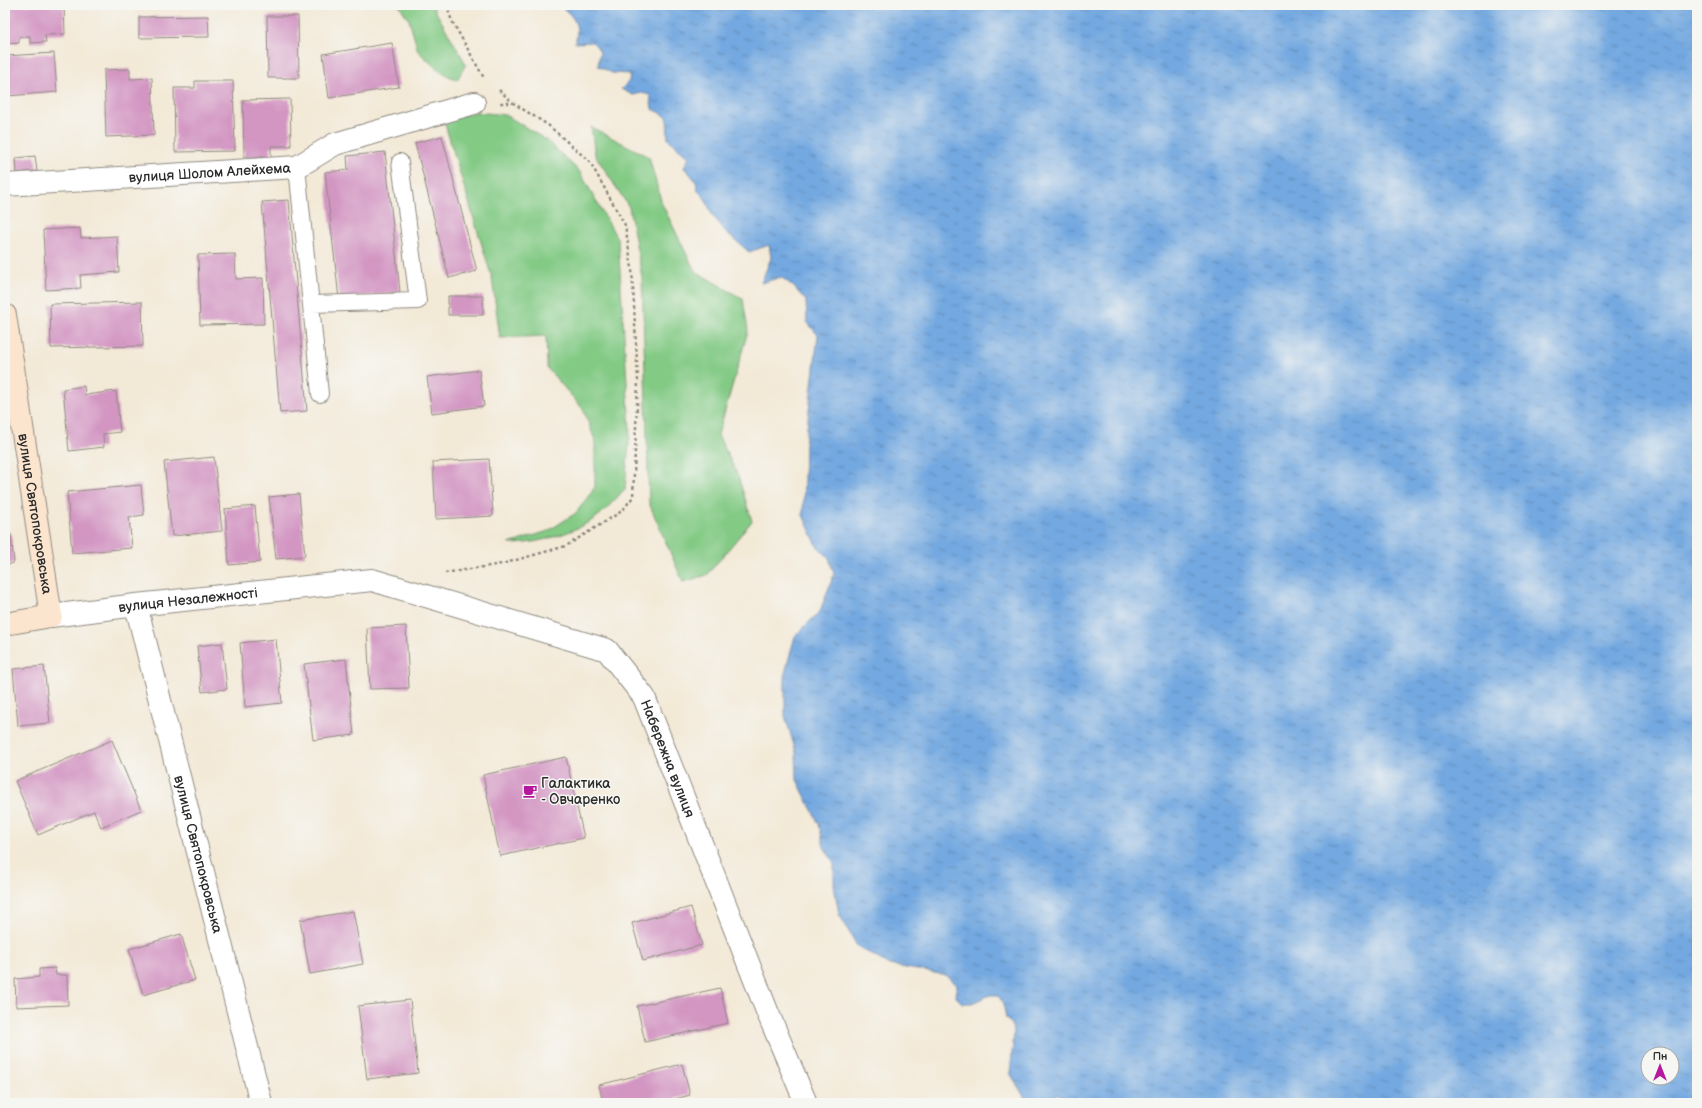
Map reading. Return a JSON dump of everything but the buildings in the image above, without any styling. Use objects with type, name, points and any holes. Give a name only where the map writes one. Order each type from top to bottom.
[{"type":"street","name":"вулиця Шолом Алейхема","points":[[5,185],[297,167],[335,144],[474,103]]},
{"type":"street","name":"вулиця Святопокровська","points":[[5,315],[51,616]]},
{"type":"street","name":"вулиця Незалежності","points":[[5,624],[51,616],[136,605],[372,580]]},
{"type":"street","name":"Набережна вулиця","points":[[372,580],[607,650],[644,698],[767,1011],[806,1103]]},
{"type":"street","name":"вулиця Святопокровська","points":[[136,605],[261,1103]]},
{"type":"lane","points":[[311,304],[418,301],[400,162]]},
{"type":"lane","points":[[297,167],[320,394]]},
{"type":"path","points":[[446,5],[452,21],[482,75],[487,80]]},
{"type":"path","points":[[444,573],[502,564],[566,546],[622,511],[633,497],[638,380],[632,268],[625,224],[590,162],[548,125],[513,103],[497,89]]},
{"type":"path","points":[[474,103],[513,103]]},
{"type":"green space","points":[[399,5],[432,5],[466,64],[457,80],[439,71],[418,51],[409,20]]},
{"type":"green space","points":[[475,112],[506,115],[546,140],[580,172],[618,240],[630,430],[625,489],[602,513],[585,524],[564,534],[520,544],[509,544],[548,531],[576,513],[595,487],[595,440],[583,409],[547,368],[546,336],[500,338],[492,278],[444,121]]},
{"type":"green space","points":[[591,127],[649,157],[662,204],[695,271],[743,299],[748,331],[718,435],[738,476],[752,521],[707,575],[683,582],[649,503],[642,277],[629,207],[595,155]]},
{"type":"water","points":[[560,5],[1697,5],[1697,1103],[1074,1103],[1058,1095],[1052,1100],[1051,1103],[1028,1103],[1010,1073],[1014,1033],[1011,1024],[1006,1019],[1004,1007],[998,995],[990,995],[972,1003],[962,1003],[956,997],[957,985],[946,975],[889,965],[857,946],[839,914],[834,886],[834,863],[824,847],[819,824],[797,780],[796,752],[785,716],[785,673],[795,636],[820,611],[834,574],[829,558],[817,546],[803,515],[805,444],[818,335],[807,322],[806,301],[793,286],[781,277],[761,283],[771,258],[769,245],[749,252],[726,232],[713,216],[704,197],[698,191],[696,182],[684,168],[689,157],[668,139],[667,117],[652,109],[650,95],[642,93],[633,95],[621,89],[629,81],[630,74],[612,73],[598,66],[600,51],[593,42],[575,43],[577,30],[575,21]]},
{"type":"place","name":"Галактика - Овчаренко","points":[[530,791]]}]
